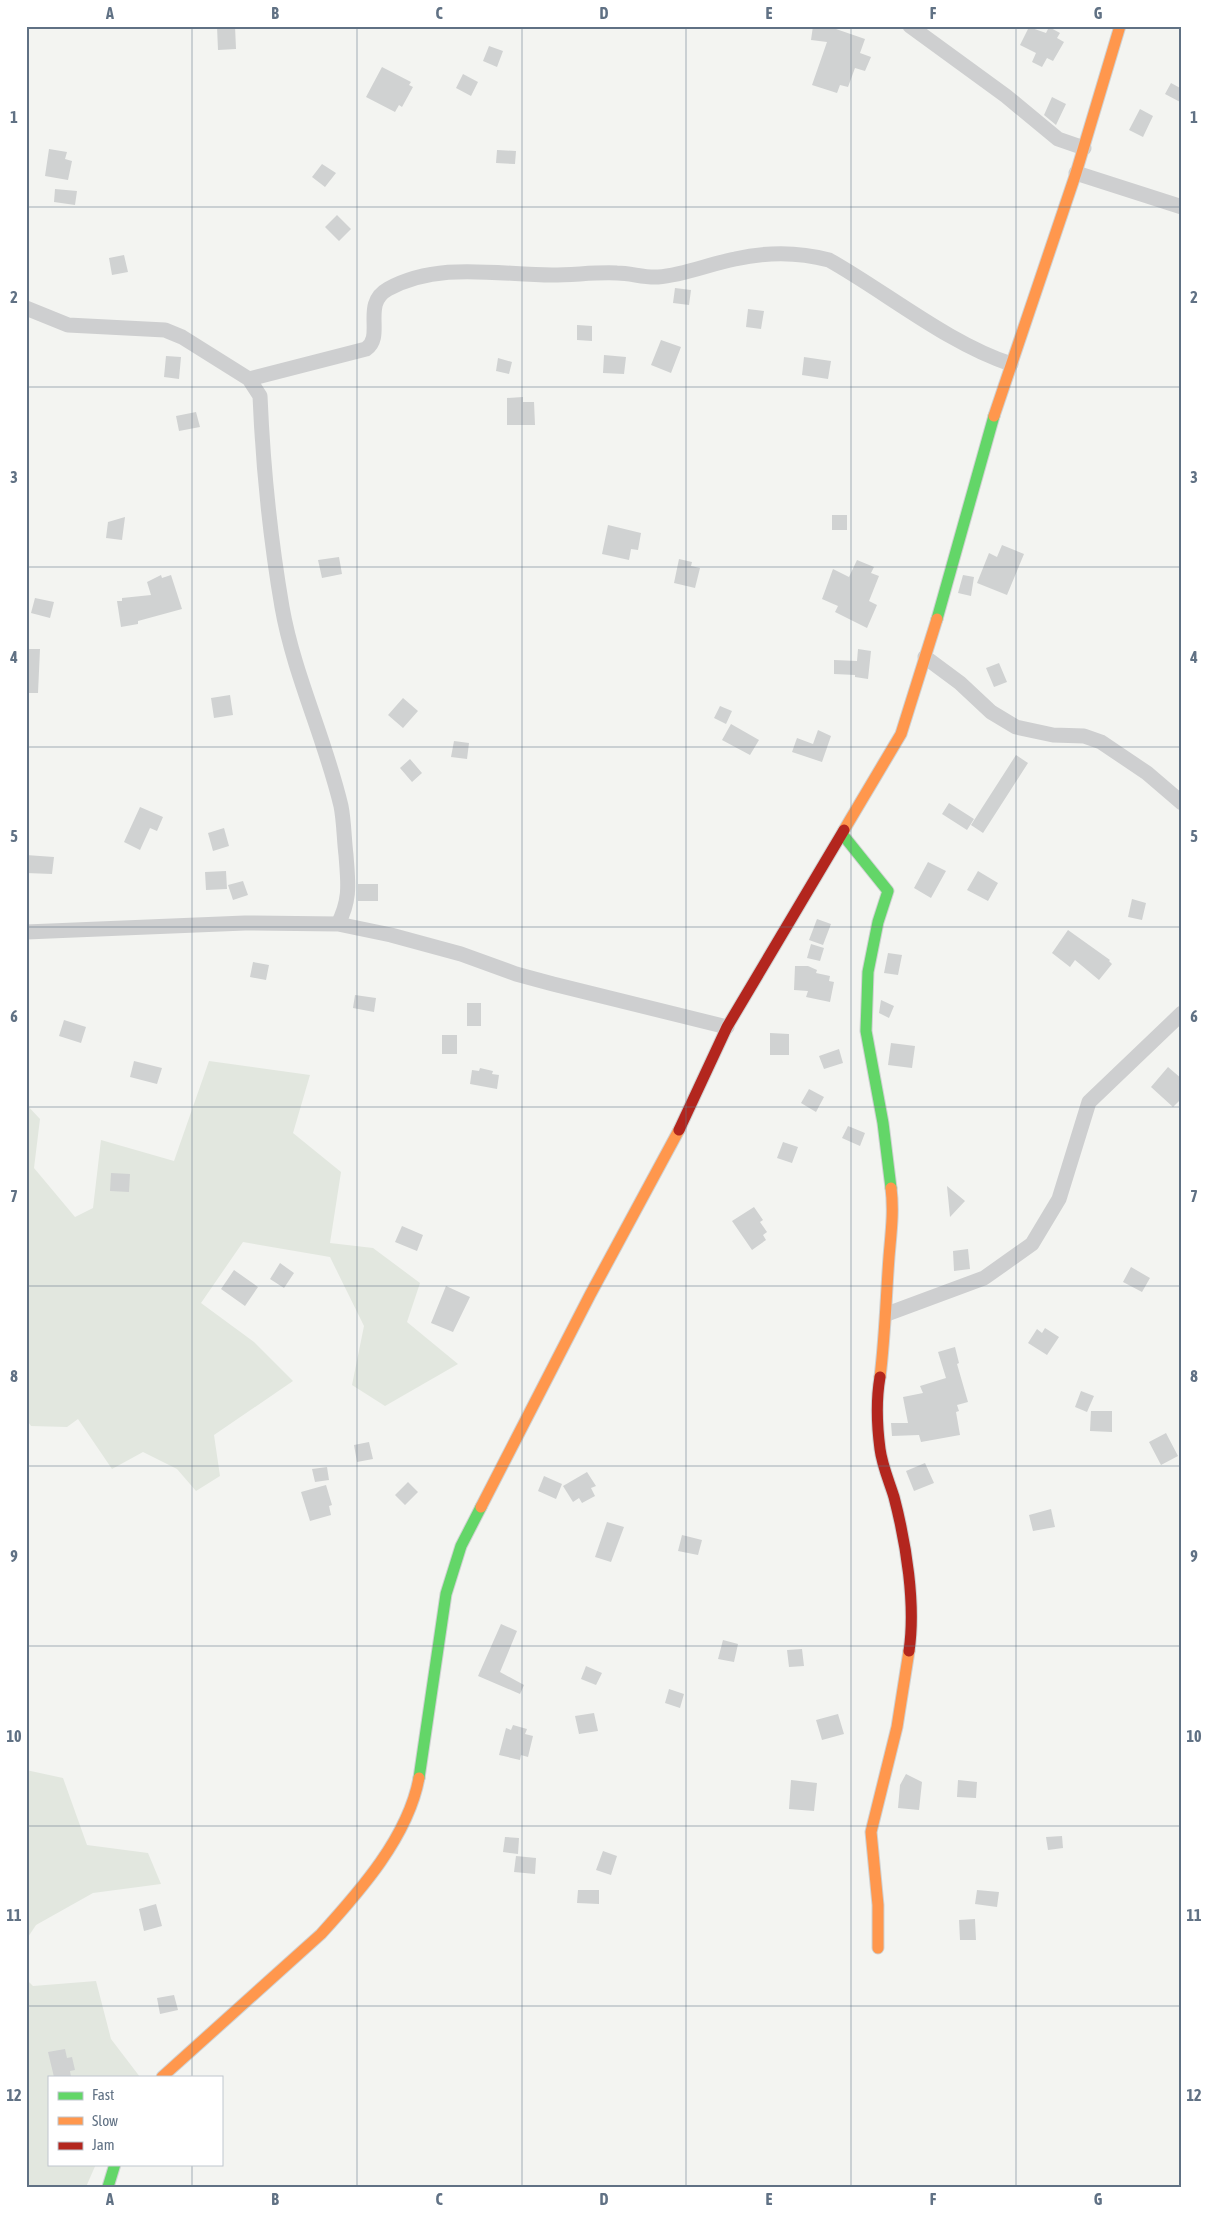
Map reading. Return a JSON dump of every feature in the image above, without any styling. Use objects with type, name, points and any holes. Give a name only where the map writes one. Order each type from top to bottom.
[{"type":"street","points":[[910,26],[1006,96],[1058,138],[1084,148]]},
{"type":"street","points":[[163,2076],[320,1934],[339,1914],[395,1841],[407,1815],[419,1776],[446,1594],[461,1546],[590,1296],[680,1129],[727,1027],[843,835],[901,734],[1011,364],[1076,173],[1120,26]]},
{"type":"street","points":[[1076,173],[1182,207]]},
{"type":"street","points":[[248,378],[366,349],[373,340],[372,310],[382,295],[390,288],[417,278],[451,272],[551,275],[617,273],[659,277],[700,269],[735,259],[781,254],[809,255],[829,260],[965,343],[990,357],[1011,364]]},
{"type":"street","points":[[26,308],[68,325],[165,330],[182,337],[248,378],[260,396],[263,458],[282,607],[296,668],[334,777],[342,808],[347,907],[338,924]]},
{"type":"street","points":[[925,657],[960,683],[991,712],[1016,727],[1053,735],[1084,736],[1101,742],[1148,773],[1182,803]]},
{"type":"street","points":[[843,835],[888,891],[878,922],[868,972],[865,1006],[866,1031],[883,1122],[894,1208],[889,1257],[887,1314],[877,1395],[880,1450],[894,1498],[908,1570],[911,1637],[897,1727],[879,1793],[871,1832],[878,1905],[878,1948]]},
{"type":"street","points":[[26,932],[245,923],[338,924],[461,954],[543,981],[727,1027]]},
{"type":"street","points":[[887,1314],[984,1278],[1032,1244],[1059,1200],[1090,1102],[1182,1014]]},
{"type":"street","points":[[108,2187],[114,2166]]},
{"type":"shaded area","points":[[209,1061],[310,1075],[293,1133],[341,1172],[330,1243],[373,1248],[420,1283],[407,1322],[458,1364],[385,1406],[352,1385],[364,1326],[330,1257],[243,1242],[201,1303],[254,1342],[293,1381],[214,1435],[220,1476],[196,1491],[177,1469],[143,1452],[112,1469],[78,1419],[67,1427],[31,1426],[26,1419],[26,1104],[40,1119],[34,1168],[75,1217],[93,1208],[101,1140],[174,1161]]},
{"type":"shaded area","points":[[26,1770],[63,1778],[87,1845],[148,1853],[161,1884],[93,1893],[36,1925],[26,1940]]},
{"type":"shaded area","points":[[26,1979],[33,1986],[96,1981],[111,2039],[139,2076],[48,2076],[48,2166],[95,2166],[86,2187],[26,2187]]},
{"type":"building","points":[[217,26],[235,26],[236,49],[218,50]]},
{"type":"building","points":[[813,26],[836,29],[865,39],[860,53],[871,57],[865,71],[855,68],[848,87],[840,85],[837,93],[812,85],[827,42],[811,40]]},
{"type":"building","points":[[1029,27],[1046,33],[1049,27],[1060,33],[1057,38],[1064,42],[1053,61],[1047,58],[1042,67],[1032,62],[1036,53],[1020,45]]},
{"type":"building","points":[[489,46],[503,51],[497,67],[483,61]]},
{"type":"building","points":[[382,67],[411,82],[409,85],[413,87],[402,107],[399,105],[395,112],[366,97]]},
{"type":"building","points":[[463,74],[478,82],[471,96],[456,88]]},
{"type":"building","points":[[1171,83],[1182,89],[1182,103],[1165,94]]},
{"type":"building","points":[[1052,97],[1066,104],[1056,125],[1044,115]]},
{"type":"building","points":[[1140,109],[1153,116],[1143,137],[1129,130]]},
{"type":"building","points":[[49,149],[67,152],[65,159],[72,161],[68,180],[45,176]]},
{"type":"building","points":[[497,150],[516,151],[515,164],[496,163]]},
{"type":"building","points":[[322,164],[336,173],[325,187],[312,177]]},
{"type":"building","points":[[55,189],[77,191],[75,205],[54,202]]},
{"type":"building","points":[[337,215],[351,229],[339,241],[325,227]]},
{"type":"building","points":[[124,255],[128,272],[112,275],[109,258]]},
{"type":"building","points":[[675,288],[691,290],[689,305],[673,303]]},
{"type":"building","points":[[748,309],[764,311],[761,329],[746,327]]},
{"type":"building","points":[[577,325],[592,326],[592,341],[577,340]]},
{"type":"building","points":[[661,340],[681,347],[671,373],[651,365]]},
{"type":"building","points":[[604,355],[626,357],[624,374],[603,373]]},
{"type":"building","points":[[166,356],[181,357],[179,379],[164,377]]},
{"type":"building","points":[[804,357],[831,361],[828,379],[802,375]]},
{"type":"building","points":[[498,358],[512,362],[509,374],[496,371]]},
{"type":"building","points":[[523,397],[523,402],[534,402],[535,425],[507,425],[507,398]]},
{"type":"building","points":[[196,412],[200,427],[179,431],[176,416]]},
{"type":"building","points":[[832,515],[847,515],[847,530],[832,530]]},
{"type":"building","points":[[125,517],[122,540],[106,538],[108,522]]},
{"type":"building","points":[[608,525],[641,533],[638,550],[631,549],[629,560],[602,554]]},
{"type":"building","points":[[1002,545],[1024,554],[1007,595],[977,583],[989,553],[997,557]]},
{"type":"building","points":[[339,557],[342,574],[322,578],[318,560]]},
{"type":"building","points":[[679,559],[692,562],[691,566],[700,568],[695,588],[674,583]]},
{"type":"building","points":[[857,560],[874,567],[871,573],[879,576],[869,601],[877,605],[867,628],[835,612],[838,606],[822,599],[833,569],[849,577]]},
{"type":"building","points":[[161,575],[162,578],[171,575],[182,609],[138,621],[138,624],[121,627],[117,601],[122,601],[122,598],[151,595],[147,582]]},
{"type":"building","points":[[963,575],[974,577],[971,596],[958,593]]},
{"type":"building","points":[[35,598],[54,602],[50,618],[31,613]]},
{"type":"building","points":[[26,649],[40,649],[38,693],[26,693]]},
{"type":"building","points":[[858,649],[871,651],[868,679],[855,677],[855,675],[834,674],[834,660],[857,661]]},
{"type":"building","points":[[999,663],[1007,682],[994,687],[986,668]]},
{"type":"building","points":[[230,695],[233,715],[214,718],[211,698]]},
{"type":"building","points":[[403,698],[418,711],[403,728],[388,715]]},
{"type":"building","points":[[720,706],[732,711],[726,724],[714,718]]},
{"type":"building","points":[[731,724],[759,740],[750,755],[722,740]]},
{"type":"building","points":[[818,730],[831,736],[822,762],[792,752],[797,738],[813,744]]},
{"type":"building","points":[[454,741],[469,743],[467,759],[451,757]]},
{"type":"building","points":[[1016,755],[1028,763],[983,833],[971,825]]},
{"type":"building","points":[[410,759],[422,773],[412,782],[400,768]]},
{"type":"building","points":[[949,803],[974,819],[967,830],[942,814]]},
{"type":"building","points":[[140,807],[163,817],[157,831],[150,828],[140,850],[124,842]]},
{"type":"building","points":[[224,828],[229,846],[213,851],[208,833]]},
{"type":"building","points":[[26,855],[54,857],[52,874],[26,873]]},
{"type":"building","points":[[928,862],[946,871],[931,898],[914,888]]},
{"type":"building","points":[[226,871],[227,889],[206,890],[205,872]]},
{"type":"building","points":[[978,871],[998,883],[988,901],[967,890]]},
{"type":"building","points":[[243,881],[248,895],[233,900],[228,885]]},
{"type":"building","points":[[358,884],[378,884],[378,901],[358,901]]},
{"type":"building","points":[[1132,899],[1146,903],[1142,920],[1128,917]]},
{"type":"building","points":[[817,919],[831,924],[823,945],[809,940]]},
{"type":"building","points":[[1068,930],[1110,960],[1112,964],[1099,980],[1075,960],[1070,967],[1052,953]]},
{"type":"building","points":[[811,944],[824,948],[820,961],[807,958]]},
{"type":"building","points":[[888,953],[902,955],[898,975],[884,973]]},
{"type":"building","points":[[253,962],[269,965],[266,980],[250,977]]},
{"type":"building","points":[[795,966],[808,966],[817,970],[816,973],[830,976],[829,981],[834,982],[830,1002],[806,997],[808,991],[794,990]]},
{"type":"building","points":[[355,995],[376,998],[374,1012],[353,1008]]},
{"type":"building","points":[[881,1000],[894,1006],[889,1018],[879,1013]]},
{"type":"building","points":[[467,1003],[481,1003],[481,1026],[467,1026]]},
{"type":"building","points":[[64,1020],[86,1027],[81,1043],[59,1036]]},
{"type":"building","points":[[770,1033],[789,1034],[789,1055],[770,1055]]},
{"type":"building","points":[[442,1035],[457,1035],[457,1054],[442,1054]]},
{"type":"building","points":[[891,1043],[915,1046],[912,1068],[888,1065]]},
{"type":"building","points":[[839,1049],[843,1063],[824,1069],[819,1056]]},
{"type":"building","points":[[134,1061],[162,1068],[157,1084],[130,1077]]},
{"type":"building","points":[[1168,1067],[1182,1079],[1182,1098],[1173,1107],[1151,1087]]},
{"type":"building","points":[[480,1068],[493,1071],[492,1074],[499,1075],[497,1089],[470,1084],[472,1070],[479,1071]]},
{"type":"building","points":[[809,1089],[824,1097],[816,1112],[801,1103]]},
{"type":"building","points":[[848,1126],[865,1133],[860,1146],[842,1138]]},
{"type":"building","points":[[783,1142],[798,1147],[792,1163],[777,1158]]},
{"type":"building","points":[[111,1173],[130,1174],[129,1192],[110,1191]]},
{"type":"building","points":[[947,1186],[965,1201],[950,1217]]},
{"type":"building","points":[[754,1207],[763,1220],[760,1222],[767,1232],[763,1235],[766,1240],[752,1250],[732,1221]]},
{"type":"building","points":[[402,1226],[423,1235],[417,1251],[395,1242]]},
{"type":"building","points":[[968,1249],[970,1269],[954,1271],[953,1251]]},
{"type":"building","points":[[280,1263],[294,1273],[284,1288],[270,1279]]},
{"type":"building","points":[[1131,1267],[1150,1278],[1142,1292],[1123,1282]]},
{"type":"building","points":[[234,1270],[258,1287],[245,1306],[221,1289]]},
{"type":"building","points":[[446,1286],[470,1297],[453,1332],[431,1323]]},
{"type":"building","points":[[1045,1328],[1059,1337],[1047,1355],[1028,1343],[1037,1329],[1042,1333]]},
{"type":"building","points":[[955,1347],[959,1363],[957,1364],[968,1402],[957,1405],[959,1411],[956,1412],[960,1435],[921,1442],[919,1435],[892,1436],[891,1423],[908,1423],[903,1397],[923,1393],[920,1386],[946,1378],[938,1352]]},
{"type":"building","points":[[1081,1391],[1094,1396],[1087,1412],[1075,1407]]},
{"type":"building","points":[[1091,1411],[1112,1411],[1112,1432],[1090,1431]]},
{"type":"building","points":[[1166,1433],[1178,1456],[1161,1465],[1149,1442]]},
{"type":"building","points":[[369,1442],[373,1459],[357,1462],[354,1445]]},
{"type":"building","points":[[925,1463],[934,1483],[914,1491],[906,1471]]},
{"type":"building","points":[[327,1467],[329,1480],[315,1482],[312,1469]]},
{"type":"building","points":[[587,1472],[596,1486],[591,1488],[595,1496],[582,1503],[579,1498],[573,1502],[563,1486]]},
{"type":"building","points":[[544,1476],[562,1484],[556,1499],[538,1491]]},
{"type":"building","points":[[408,1482],[418,1492],[405,1505],[395,1495]]},
{"type":"building","points":[[326,1485],[332,1505],[329,1506],[331,1515],[310,1521],[301,1492]]},
{"type":"building","points":[[1051,1509],[1055,1527],[1033,1531],[1029,1515]]},
{"type":"building","points":[[607,1522],[624,1527],[611,1562],[595,1557]]},
{"type":"building","points":[[682,1535],[702,1540],[698,1555],[678,1551]]},
{"type":"building","points":[[501,1624],[517,1631],[500,1672],[524,1685],[520,1694],[478,1676]]},
{"type":"building","points":[[723,1640],[738,1644],[734,1662],[718,1659]]},
{"type":"building","points":[[802,1649],[804,1666],[789,1667],[787,1650]]},
{"type":"building","points":[[586,1666],[602,1673],[596,1685],[581,1679]]},
{"type":"building","points":[[669,1689],[684,1694],[680,1708],[665,1703]]},
{"type":"building","points":[[594,1713],[598,1731],[579,1734],[575,1716]]},
{"type":"building","points":[[838,1714],[844,1734],[822,1740],[816,1720]]},
{"type":"building","points":[[513,1725],[527,1729],[525,1734],[533,1736],[528,1757],[521,1755],[520,1760],[499,1755],[506,1728],[511,1730]]},
{"type":"building","points":[[906,1774],[922,1782],[919,1810],[898,1808],[900,1785]]},
{"type":"building","points":[[791,1780],[817,1783],[814,1811],[789,1809]]},
{"type":"building","points":[[958,1780],[977,1782],[976,1798],[957,1797]]},
{"type":"building","points":[[1062,1836],[1063,1848],[1048,1850],[1046,1837]]},
{"type":"building","points":[[505,1837],[519,1838],[518,1854],[503,1852]]},
{"type":"building","points":[[603,1851],[617,1856],[611,1875],[596,1870]]},
{"type":"building","points":[[516,1856],[536,1858],[535,1874],[514,1872]]},
{"type":"building","points":[[578,1890],[599,1890],[599,1904],[577,1903]]},
{"type":"building","points":[[977,1890],[999,1892],[997,1907],[975,1904]]},
{"type":"building","points":[[156,1904],[162,1926],[144,1931],[139,1909]]},
{"type":"building","points":[[975,1919],[976,1940],[960,1940],[959,1920]]},
{"type":"building","points":[[174,1995],[178,2010],[160,2014],[157,1998]]},
{"type":"building","points":[[65,2049],[67,2058],[72,2057],[75,2070],[70,2071],[71,2076],[54,2076],[48,2052]]},
{"type":"traffic: fast","points":[[937,619],[994,416]]},
{"type":"traffic: fast","points":[[843,835],[888,891],[878,922],[868,972],[866,1031],[883,1123],[891,1188]]},
{"type":"traffic: fast","points":[[419,1778],[446,1594],[461,1546],[481,1507]]},
{"type":"traffic: fast","points":[[108,2187],[114,2166]]},
{"type":"traffic: slow","points":[[994,416],[1076,173],[1120,26]]},
{"type":"traffic: slow","points":[[844,830],[901,734],[937,619]]},
{"type":"traffic: slow","points":[[481,1507],[590,1295],[679,1130]]},
{"type":"traffic: slow","points":[[880,1377],[892,1222],[891,1188]]},
{"type":"traffic: slow","points":[[878,1948],[878,1905],[871,1832],[897,1727],[909,1651]]},
{"type":"traffic: slow","points":[[163,2076],[321,1934],[351,1900],[380,1862],[405,1821],[419,1778]]},
{"type":"traffic: jam","points":[[679,1130],[727,1027],[844,830]]},
{"type":"traffic: jam","points":[[880,1377],[877,1413],[880,1449],[894,1497],[909,1574],[911,1614],[909,1651]]}]
